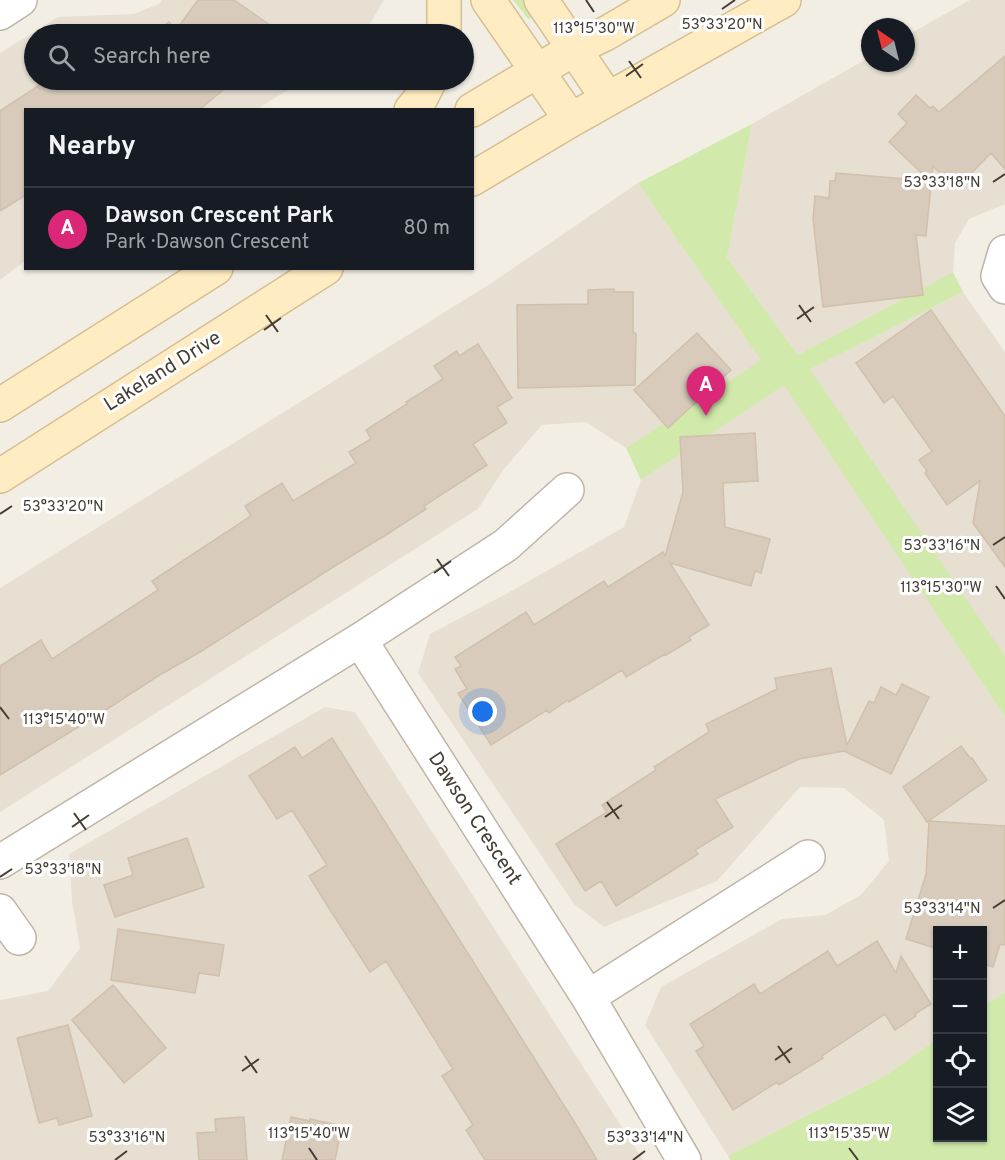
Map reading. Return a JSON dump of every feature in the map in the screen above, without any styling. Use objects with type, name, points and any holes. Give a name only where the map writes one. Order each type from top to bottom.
[{"type":"main road","points":[[444,0],[444,24]]},
{"type":"main road","points":[[488,0],[571,120]]},
{"type":"main road","points":[[541,0],[608,99]]},
{"type":"main road","points":[[474,109],[537,70],[663,0]]},
{"type":"main road","points":[[474,178],[571,120],[784,0]]},
{"type":"main road","points":[[413,108],[425,90]]},
{"type":"main road","points":[[0,405],[213,270]]},
{"type":"main road","name":"Lakeland Drive","points":[[0,476],[323,270]]},
{"type":"street","points":[[0,13],[20,0]]},
{"type":"street","points":[[1005,252],[998,276],[1005,287]]},
{"type":"street","points":[[0,862],[360,640],[506,545],[567,490]]},
{"type":"street","name":"Dawson Crescent","points":[[360,640],[588,997],[684,1160]]},
{"type":"street","points":[[588,997],[808,857]]},
{"type":"street","points":[[0,911],[19,938]]},
{"type":"shaded area","points":[[162,0],[384,0],[370,24],[47,24],[58,17],[134,14],[159,4]]},
{"type":"shaded area","points":[[970,0],[1005,0],[1005,204],[969,219],[955,243],[953,272],[798,355],[727,258],[752,124],[861,62],[861,72],[915,72],[915,31]]},
{"type":"shaded area","points":[[24,38],[24,90],[288,90],[259,108],[24,108],[24,262],[0,280],[0,53]]},
{"type":"shaded area","points":[[638,183],[762,360],[626,448],[586,422],[542,425],[503,470],[478,509],[0,812],[0,588],[490,284]]},
{"type":"shaded area","points":[[963,292],[1005,352],[1005,660],[803,372]]},
{"type":"shaded area","points":[[784,384],[1005,717],[1005,992],[987,1004],[987,926],[933,926],[933,1042],[888,1074],[728,1156],[645,1025],[661,987],[782,919],[825,915],[861,895],[889,861],[884,820],[844,788],[800,787],[717,881],[604,927],[574,904],[418,673],[430,634],[624,527],[641,480]]},
{"type":"shaded area","points":[[325,707],[355,712],[643,1160],[0,1160],[0,1000],[48,991],[80,948],[72,901],[69,854]]},
{"type":"green space","points":[[513,0],[525,0],[532,18],[528,19]]},
{"type":"green space","points":[[752,124],[727,258],[798,355],[953,272],[963,292],[810,369],[1005,656],[1005,717],[784,385],[641,480],[626,448],[761,360],[638,183]]},
{"type":"green space","points":[[1005,992],[1005,1160],[730,1160],[728,1156],[888,1074],[933,1042],[933,1142],[987,1142],[987,1004]]},
{"type":"building","points":[[198,0],[234,0],[269,24],[180,24]]},
{"type":"building","points":[[1005,56],[1005,169],[991,153],[956,189],[933,166],[926,236],[916,235],[923,295],[823,307],[813,219],[815,196],[829,198],[830,181],[835,181],[836,173],[930,181],[889,142],[907,123],[898,114],[916,95],[930,108],[933,106],[939,112]]},
{"type":"building","points":[[32,90],[223,90],[201,108],[24,108],[24,196],[0,211],[0,111]]},
{"type":"building","points":[[614,289],[614,292],[633,292],[633,332],[636,334],[635,385],[518,388],[517,305],[588,304],[588,290]]},
{"type":"building","points":[[931,310],[1005,416],[1005,567],[973,523],[980,481],[947,505],[919,460],[932,451],[893,396],[884,403],[856,363]]},
{"type":"building","points":[[697,333],[731,370],[668,428],[634,390]]},
{"type":"building","points":[[478,344],[512,398],[497,407],[507,423],[473,444],[487,465],[424,506],[426,509],[389,533],[0,775],[0,666],[41,640],[52,659],[158,590],[152,581],[251,516],[245,506],[282,483],[293,501],[356,463],[349,452],[371,439],[366,430],[443,379],[434,366],[457,351],[459,356]]},
{"type":"building","points":[[755,433],[758,481],[723,483],[725,527],[770,539],[761,573],[755,571],[751,586],[670,563],[709,625],[689,637],[691,640],[666,655],[626,677],[622,670],[549,713],[547,710],[491,745],[458,693],[467,689],[455,669],[461,666],[455,657],[526,612],[534,625],[604,581],[608,587],[663,552],[665,556],[683,492],[680,437]]},
{"type":"building","points":[[831,668],[847,745],[869,701],[874,703],[881,687],[896,695],[902,684],[929,697],[891,774],[844,751],[799,759],[715,799],[733,827],[695,850],[698,854],[616,906],[601,881],[585,891],[556,844],[607,812],[602,805],[656,770],[654,767],[709,732],[706,724],[777,689],[775,678]]},
{"type":"building","points":[[332,738],[597,1160],[485,1160],[466,1130],[473,1125],[442,1076],[453,1069],[386,961],[370,972],[327,905],[309,876],[327,865],[292,810],[277,819],[249,776],[295,747],[302,758]]},
{"type":"building","points":[[961,746],[987,780],[927,822],[903,787]]},
{"type":"building","points":[[929,821],[1005,826],[1005,945],[1000,944],[993,967],[987,965],[987,926],[933,926],[933,947],[906,939],[926,874]]},
{"type":"building","points":[[187,838],[204,887],[115,917],[104,885],[133,875],[128,858]]},
{"type":"building","points":[[118,929],[224,945],[219,976],[199,973],[195,993],[111,980]]},
{"type":"building","points":[[877,941],[896,973],[901,956],[931,1004],[895,1030],[885,1014],[822,1056],[823,1058],[779,1085],[777,1082],[733,1110],[696,1051],[704,1046],[690,1024],[754,984],[760,994],[828,951],[837,966]]},
{"type":"building","points":[[113,985],[166,1048],[124,1083],[72,1020]]},
{"type":"building","points":[[68,1025],[92,1116],[59,1125],[57,1118],[39,1123],[17,1038]]},
{"type":"building","points":[[244,1117],[247,1160],[199,1160],[197,1133],[216,1132],[215,1119]]},
{"type":"building","points":[[291,1117],[342,1126],[335,1160],[282,1160]]},
{"type":"place","name":"Dawson Crescent Park","points":[[706,416]]}]
